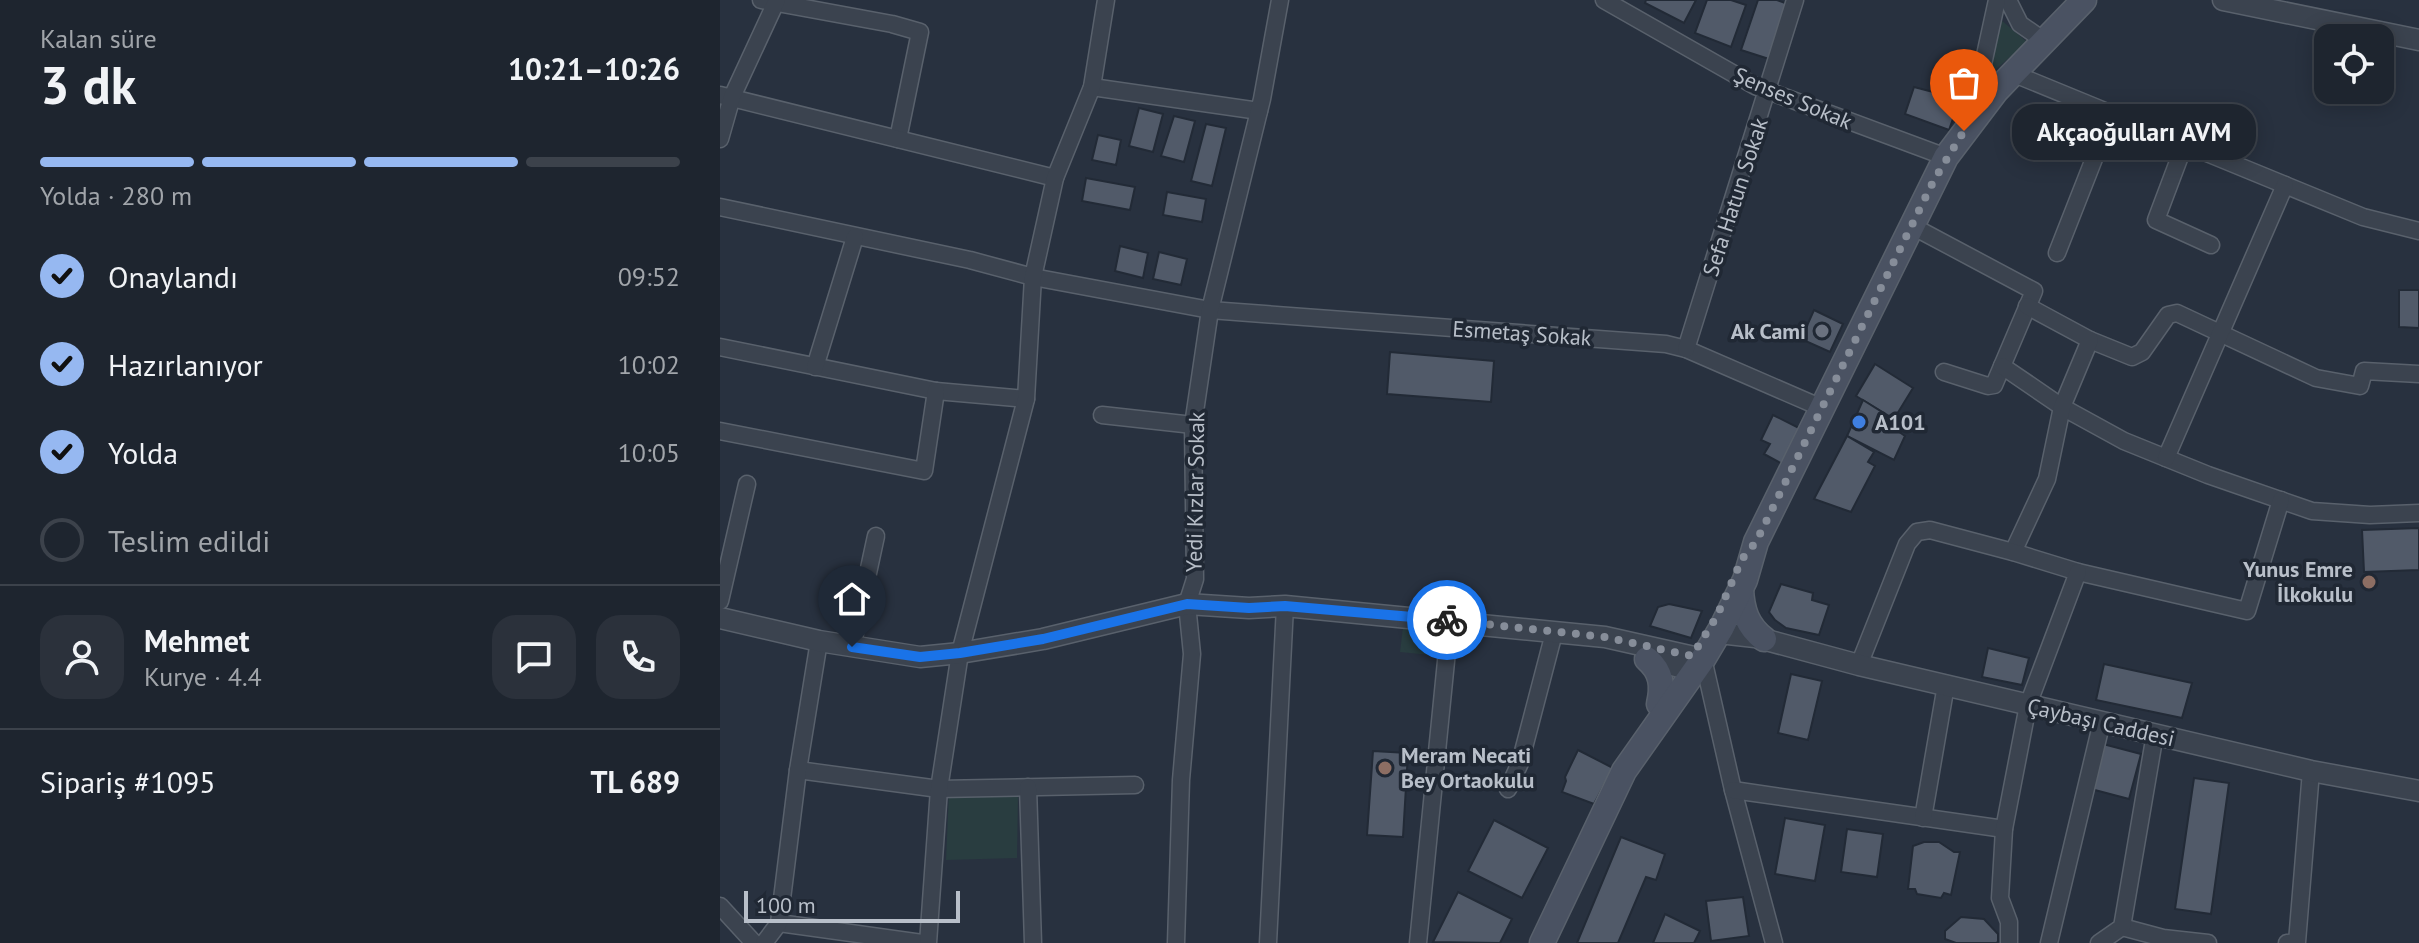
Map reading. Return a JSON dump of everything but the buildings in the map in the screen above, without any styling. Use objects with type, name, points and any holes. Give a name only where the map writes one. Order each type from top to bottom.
[{"type":"main road","points":[[1624,771],[1741,589],[1756,542],[1946,157],[2012,73],[2084,0]]},
{"type":"main road","points":[[1542,943],[1624,771],[1635,741],[1659,704],[1701,654],[1742,559],[1756,542]]},
{"type":"main road","points":[[1741,589],[1747,619],[1756,632],[1774,642]]},
{"type":"main road","points":[[1647,659],[1661,678],[1659,704]]},
{"type":"street","points":[[779,923],[925,943],[939,789],[960,653],[1026,399],[1033,277],[1055,178],[1092,87],[1106,0]]},
{"type":"street","name":"Yedi Kızlar Sokak","points":[[1176,943],[1181,780],[1192,654],[1187,604],[1195,579],[1193,425],[1210,310],[1259,111],[1280,0]]},
{"type":"street","name":"Şenses Sokak","points":[[1604,0],[1768,92],[1946,157]]},
{"type":"street","name":"Sefa Hatun Sokak","points":[[1686,349],[1795,0]]},
{"type":"street","points":[[1964,131],[1997,0]]},
{"type":"street","points":[[2008,0],[2020,24],[2043,40]]},
{"type":"street","points":[[2223,0],[2419,40]]},
{"type":"street","points":[[720,139],[726,96],[772,1],[920,32],[898,139]]},
{"type":"street","points":[[2012,73],[2363,217],[2419,231]]},
{"type":"street","points":[[1092,87],[1259,111]]},
{"type":"street","points":[[726,96],[1055,178]]},
{"type":"street","points":[[2057,253],[2112,113]]},
{"type":"street","points":[[2185,143],[2156,220],[2211,245]]},
{"type":"street","points":[[2166,458],[2285,185]]},
{"type":"street","name":"Esmetaş Sokak","points":[[720,207],[970,260],[1033,277],[1210,310],[1566,336],[1686,349],[1822,408]]},
{"type":"street","points":[[1912,226],[2034,291],[1994,385],[1988,386],[1944,372]]},
{"type":"street","points":[[815,367],[855,237]]},
{"type":"street","points":[[2027,306],[2090,340],[2132,357],[2142,352],[2168,315],[2177,313],[2316,378],[2353,387],[2360,386],[2364,371],[2419,374]]},
{"type":"street","points":[[2013,552],[2047,479],[2062,407],[2090,340]]},
{"type":"street","points":[[720,347],[936,391],[1026,399]]},
{"type":"street","points":[[2002,366],[2062,407],[2124,441],[2312,511],[2370,515],[2419,513]]},
{"type":"street","points":[[720,431],[924,471],[936,391]]},
{"type":"street","points":[[1102,415],[1193,425]]},
{"type":"street","points":[[720,601],[747,484]]},
{"type":"street","points":[[1859,665],[1907,544],[1917,532],[1930,530],[2078,572],[2247,611],[2281,500]]},
{"type":"street","points":[[852,647],[876,536]]},
{"type":"street","points":[[2009,943],[2009,922],[2000,898],[2004,829],[2028,705],[2078,572]]},
{"type":"street","points":[[720,618],[819,641],[920,657],[1043,639],[1187,604],[1249,608],[1285,606],[1612,638],[1701,654]]},
{"type":"street","points":[[1268,943],[1285,606]]},
{"type":"street","points":[[1418,943],[1450,621]]},
{"type":"street","points":[[1554,633],[1647,659],[1701,654]]},
{"type":"street","points":[[1508,789],[1520,763],[1554,633]]},
{"type":"street","points":[[764,943],[779,923],[798,770],[819,641]]},
{"type":"street","name":"Çaybaşı Caddesi","points":[[1701,654],[1770,650],[1774,642],[1859,665],[2311,771],[2419,791]]},
{"type":"street","points":[[1701,654],[1774,943]]},
{"type":"street","points":[[1923,818],[1946,685]]},
{"type":"street","points":[[2049,943],[2102,721]]},
{"type":"street","points":[[2099,943],[2122,927],[2155,734]]},
{"type":"street","points":[[798,770],[939,789],[1135,785]]},
{"type":"street","points":[[2287,943],[2297,942],[2311,771]]},
{"type":"street","points":[[1028,787],[1033,943]]},
{"type":"street","points":[[1733,790],[2004,829]]},
{"type":"street","points":[[720,906],[754,943]]},
{"type":"street","points":[[2122,927],[2163,938],[2208,943]]},
{"type":"green space","points":[[2001,20],[2027,42],[1986,78]]},
{"type":"green space","points":[[1403,627],[1443,631],[1440,656],[1400,652]]},
{"type":"green space","points":[[949,792],[1018,794],[1017,858],[946,860]]},
{"type":"way so far","points":[[1447,620],[1605,637],[1692,656],[1717,616],[1742,559],[1756,542],[1934,180],[1964,131]]},
{"type":"place","name":"Akçaoğulları AVM","points":[[1964,131]]},
{"type":"place","name":"Ak Cami","points":[[1822,331]]},
{"type":"place","name":"A101","points":[[1859,422]]},
{"type":"place","name":"Yunus Emre İlkokulu","points":[[2369,582]]},
{"type":"place","name":"Meram Necati Bey Ortaokulu","points":[[1385,768]]},
{"type":"route","points":[[852,647],[920,657],[960,653],[1043,639],[1187,604],[1249,608],[1285,606],[1447,620]]}]
